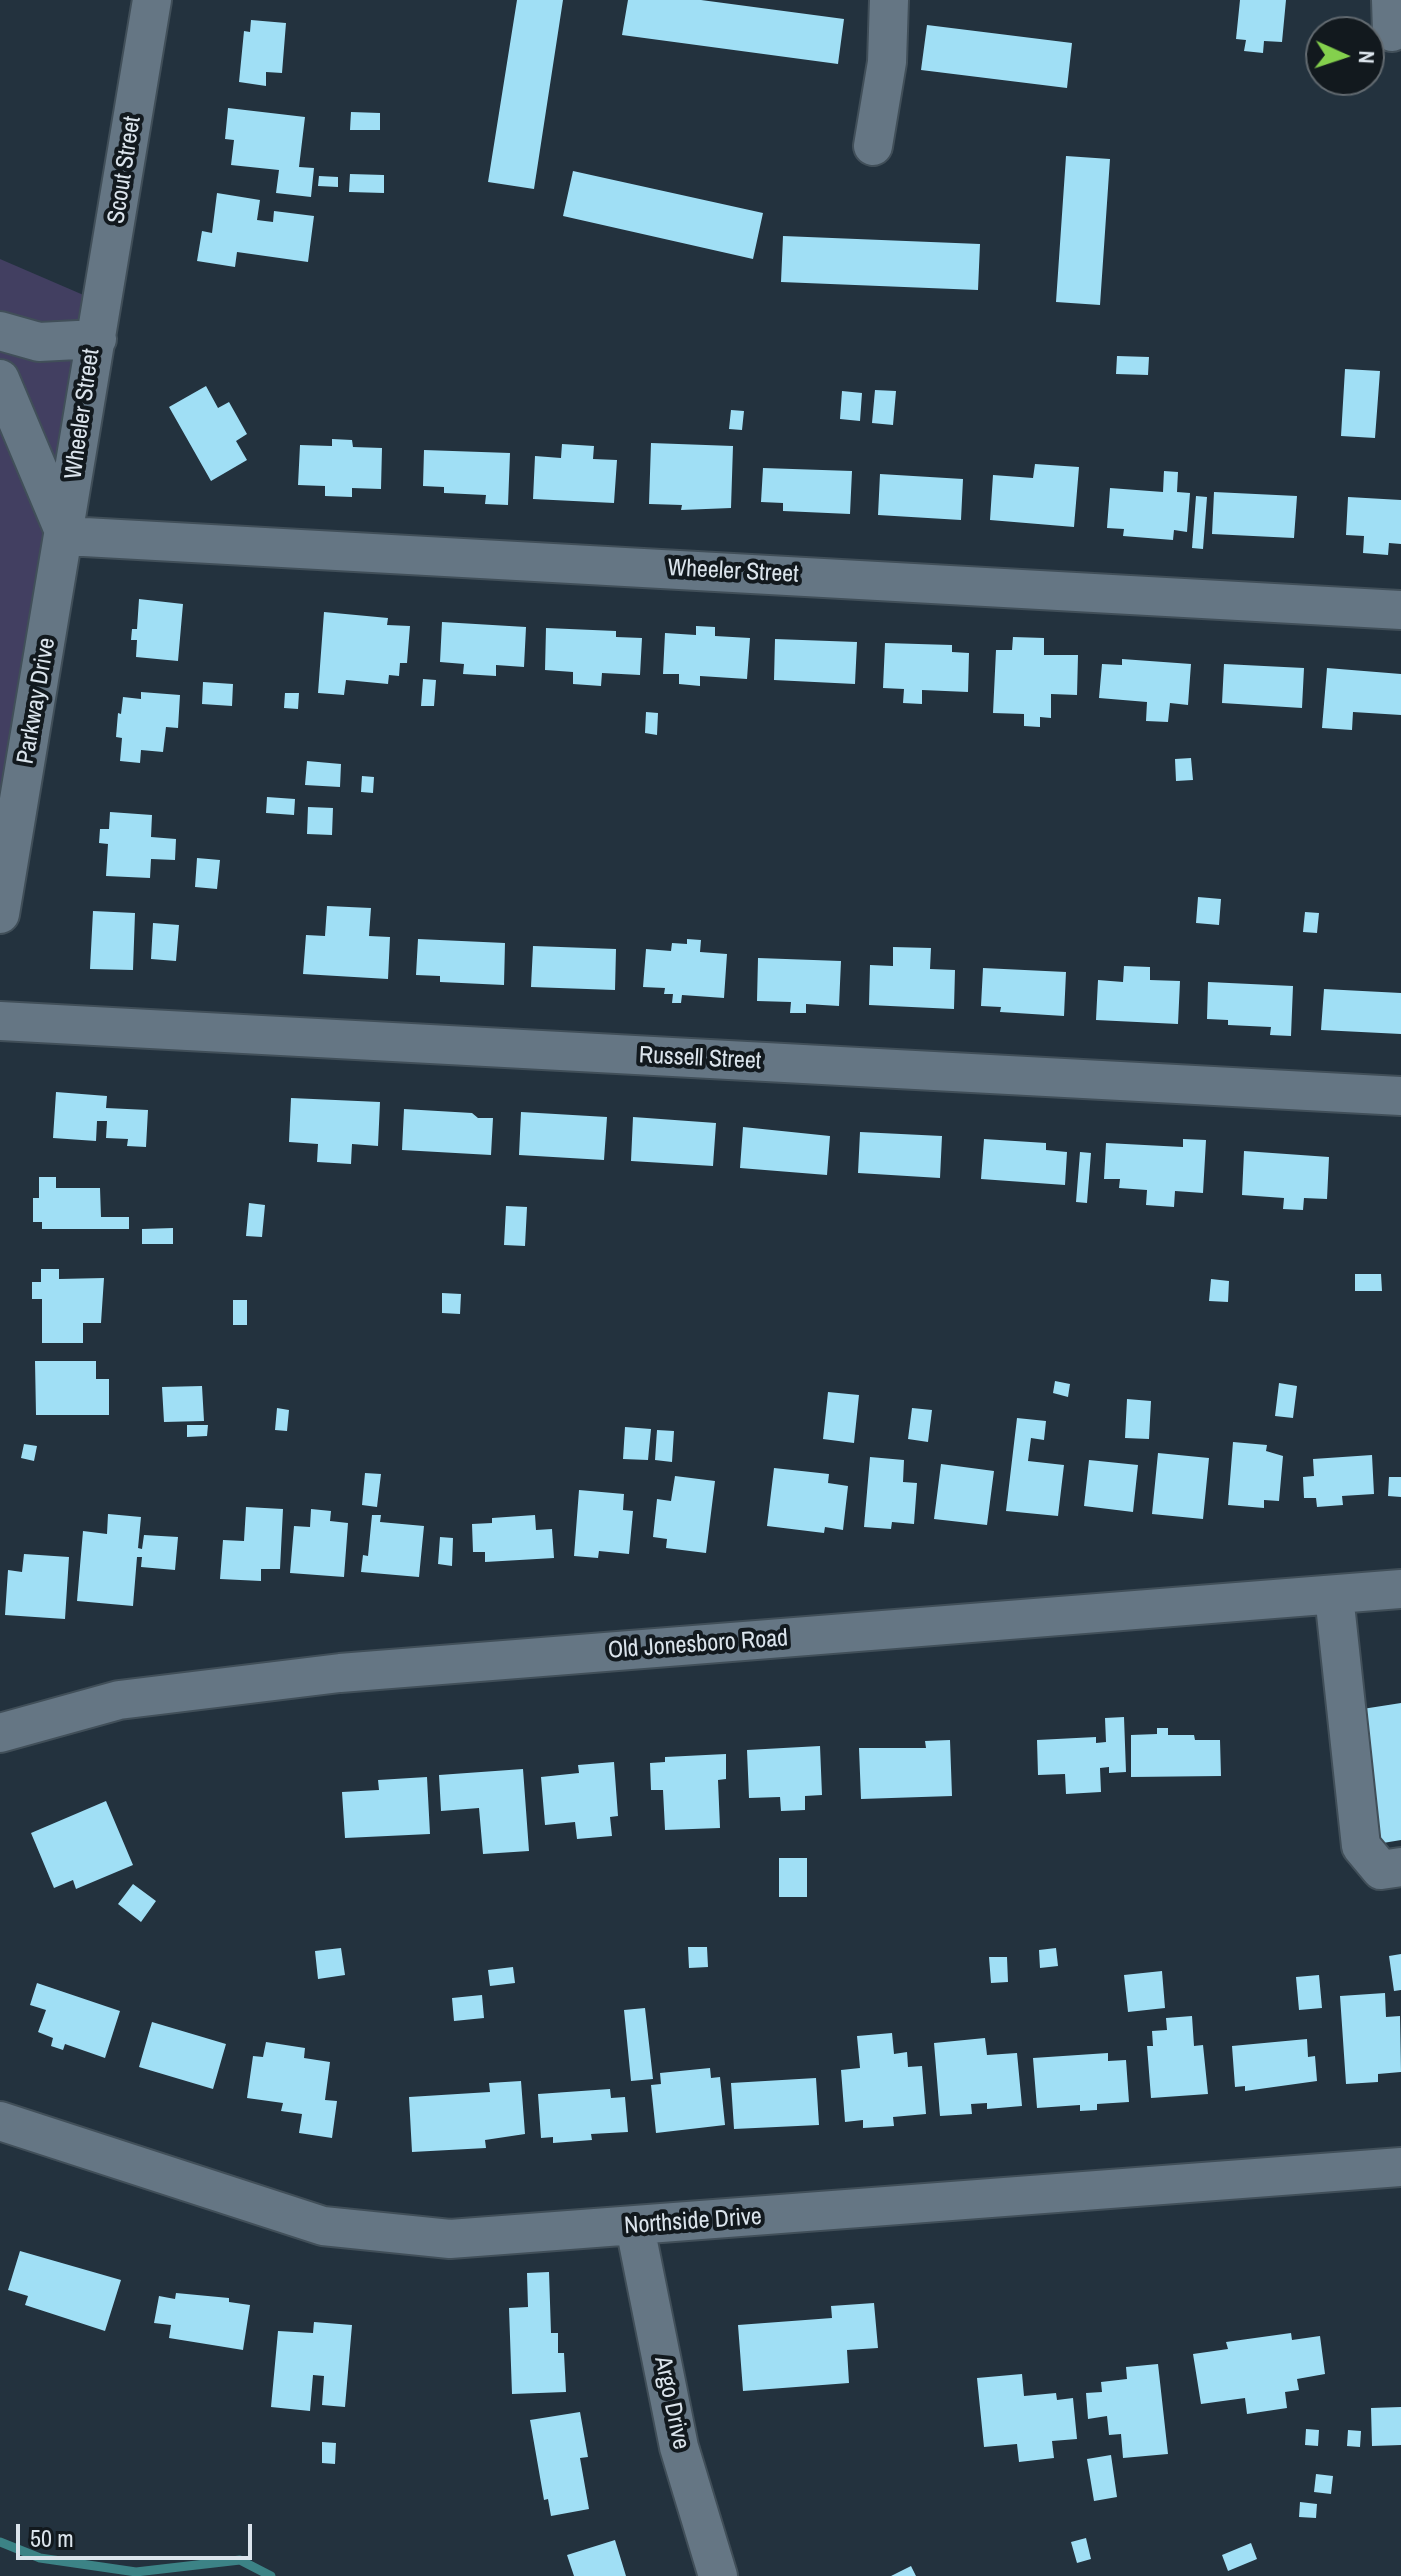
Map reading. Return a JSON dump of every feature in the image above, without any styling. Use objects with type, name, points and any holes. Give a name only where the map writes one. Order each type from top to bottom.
[{"type":"street","name":"Scout Street","points":[[97,339],[152,0]]},
{"type":"street","points":[[873,146],[887,62],[889,0]]},
{"type":"street","name":"Wheeler Street","points":[[0,331],[39,342],[97,339],[66,536]]},
{"type":"street","name":"Wheeler Street","points":[[0,379],[66,536]]},
{"type":"street","name":"Wheeler Street","points":[[66,536],[1401,610]]},
{"type":"street","name":"Parkway Drive","points":[[0,914],[66,536]]},
{"type":"street","name":"Russell Street","points":[[0,1021],[1401,1096]]},
{"type":"street","name":"Old Jonesboro Road","points":[[0,1733],[119,1700],[340,1673],[1401,1589]]},
{"type":"street","points":[[1334,1595],[1361,1846],[1381,1870],[1401,1867]]},
{"type":"street","name":"Northside Drive","points":[[0,2121],[323,2226],[450,2239],[1401,2167]]},
{"type":"street","name":"Argo Drive","points":[[635,2227],[679,2447],[718,2576]]},
{"type":"shaded area","points":[[0,259],[102,303],[0,875]]},
{"type":"building","points":[[517,0],[563,0],[534,189],[488,182]]},
{"type":"building","points":[[628,0],[701,0],[844,19],[838,64],[622,35]]},
{"type":"building","points":[[1240,0],[1286,0],[1282,42],[1264,41],[1263,53],[1244,51],[1246,40],[1236,39]]},
{"type":"building","points":[[251,20],[286,23],[282,73],[266,72],[266,86],[239,82],[244,31],[250,32]]},
{"type":"building","points":[[927,25],[1072,43],[1067,88],[921,70]]},
{"type":"building","points":[[228,108],[305,117],[299,167],[314,168],[311,197],[276,193],[279,170],[231,165],[234,140],[225,139]]},
{"type":"building","points":[[351,112],[380,113],[380,130],[350,130]]},
{"type":"building","points":[[1066,156],[1110,159],[1100,305],[1056,302]]},
{"type":"building","points":[[573,171],[763,213],[753,259],[563,216]]},
{"type":"building","points":[[350,174],[384,175],[384,193],[349,192]]},
{"type":"building","points":[[319,176],[338,177],[338,187],[318,186]]},
{"type":"building","points":[[217,193],[260,200],[257,220],[273,222],[274,211],[314,216],[308,262],[237,252],[235,267],[197,261],[202,231],[212,233]]},
{"type":"building","points":[[783,236],[980,244],[978,290],[781,282]]},
{"type":"building","points":[[1117,356],[1149,357],[1148,375],[1116,374]]},
{"type":"building","points":[[1345,369],[1380,371],[1375,438],[1341,436]]},
{"type":"building","points":[[206,386],[218,408],[229,402],[247,434],[236,441],[247,460],[211,481],[169,407]]},
{"type":"building","points":[[875,390],[896,391],[893,425],[872,423]]},
{"type":"building","points":[[842,391],[862,393],[860,421],[840,419]]},
{"type":"building","points":[[731,410],[744,411],[742,430],[729,429]]},
{"type":"building","points":[[332,439],[352,440],[353,447],[382,448],[381,489],[352,488],[352,497],[325,496],[325,486],[298,485],[300,445],[332,446]]},
{"type":"building","points":[[651,443],[733,446],[731,508],[681,510],[682,505],[649,504]]},
{"type":"building","points":[[562,444],[594,446],[593,459],[617,460],[614,503],[533,499],[535,456],[561,458]]},
{"type":"building","points":[[424,450],[510,453],[508,505],[485,504],[486,495],[444,493],[444,487],[423,486]]},
{"type":"building","points":[[1035,464],[1079,467],[1074,527],[990,520],[993,475],[1033,478]]},
{"type":"building","points":[[763,468],[852,471],[850,514],[783,511],[783,503],[761,502]]},
{"type":"building","points":[[1164,471],[1178,472],[1177,492],[1190,493],[1187,532],[1174,530],[1173,540],[1123,536],[1124,529],[1107,528],[1110,488],[1163,492]]},
{"type":"building","points":[[880,474],[963,479],[961,520],[878,515]]},
{"type":"building","points":[[1214,492],[1297,496],[1294,538],[1212,534]]},
{"type":"building","points":[[1196,496],[1207,497],[1203,549],[1192,548]]},
{"type":"building","points":[[1348,497],[1401,500],[1401,544],[1389,543],[1388,555],[1363,553],[1364,536],[1346,535]]},
{"type":"building","points":[[139,599],[183,604],[178,661],[136,657],[137,640],[131,640],[132,629],[137,629]]},
{"type":"building","points":[[324,612],[388,618],[387,625],[410,626],[407,663],[400,663],[399,676],[389,675],[388,684],[346,680],[344,695],[318,693]]},
{"type":"building","points":[[442,622],[526,627],[524,667],[496,665],[496,676],[463,674],[464,664],[440,662]]},
{"type":"building","points":[[696,626],[715,627],[715,636],[750,638],[747,679],[700,676],[700,686],[679,684],[679,674],[663,674],[665,633],[696,635]]},
{"type":"building","points":[[546,628],[616,631],[616,637],[642,638],[640,675],[602,673],[601,686],[573,684],[573,672],[545,670]]},
{"type":"building","points":[[1013,637],[1044,638],[1044,655],[1078,655],[1077,695],[1051,694],[1051,718],[1040,717],[1040,727],[1024,726],[1024,714],[993,713],[996,650],[1012,650]]},
{"type":"building","points":[[775,639],[857,642],[855,684],[774,680]]},
{"type":"building","points":[[885,643],[952,645],[952,652],[969,653],[968,692],[922,690],[922,704],[903,703],[904,689],[883,688]]},
{"type":"building","points":[[1122,659],[1191,664],[1188,705],[1170,703],[1168,722],[1146,721],[1147,702],[1099,698],[1102,664],[1122,665]]},
{"type":"building","points":[[1224,664],[1304,668],[1302,708],[1222,703]]},
{"type":"building","points":[[1327,668],[1401,674],[1401,715],[1353,712],[1352,730],[1322,728]]},
{"type":"building","points":[[423,679],[436,680],[434,706],[421,706]]},
{"type":"building","points":[[203,682],[233,684],[232,706],[202,704]]},
{"type":"building","points":[[141,692],[180,695],[178,728],[166,727],[163,752],[141,750],[140,763],[120,761],[122,738],[116,737],[118,713],[121,714],[123,697],[141,699]]},
{"type":"building","points":[[285,693],[299,693],[298,709],[284,708]]},
{"type":"building","points":[[646,712],[658,713],[657,735],[645,733]]},
{"type":"building","points":[[1191,758],[1193,780],[1176,781],[1175,759]]},
{"type":"building","points":[[307,761],[341,764],[340,787],[305,785]]},
{"type":"building","points":[[362,776],[374,777],[373,793],[361,792]]},
{"type":"building","points":[[267,797],[295,799],[294,815],[266,813]]},
{"type":"building","points":[[308,807],[333,808],[332,835],[307,834]]},
{"type":"building","points":[[110,812],[152,815],[151,837],[176,839],[175,860],[151,859],[150,878],[106,876],[108,844],[99,843],[100,829],[109,829]]},
{"type":"building","points":[[197,858],[220,860],[217,889],[195,887]]},
{"type":"building","points":[[1198,897],[1221,899],[1219,925],[1196,923]]},
{"type":"building","points":[[327,906],[371,908],[369,936],[390,937],[388,979],[303,974],[306,935],[325,936]]},
{"type":"building","points":[[93,911],[135,913],[133,970],[90,969]]},
{"type":"building","points":[[1305,912],[1319,913],[1317,933],[1303,932]]},
{"type":"building","points":[[153,923],[179,925],[176,961],[151,959]]},
{"type":"building","points":[[418,939],[505,943],[504,985],[440,982],[440,976],[416,975]]},
{"type":"building","points":[[687,939],[701,940],[700,952],[727,954],[724,998],[682,995],[681,1003],[672,1003],[673,994],[664,994],[665,988],[643,987],[646,949],[671,951],[672,943],[687,944]]},
{"type":"building","points":[[533,946],[616,949],[615,990],[531,987]]},
{"type":"building","points":[[893,947],[931,948],[930,969],[955,970],[954,1009],[869,1005],[870,965],[893,966]]},
{"type":"building","points":[[758,958],[841,961],[839,1006],[806,1004],[806,1013],[790,1013],[791,1002],[757,1001]]},
{"type":"building","points":[[1124,966],[1150,967],[1150,980],[1180,981],[1178,1024],[1096,1020],[1098,980],[1123,982]]},
{"type":"building","points":[[983,968],[1066,972],[1064,1016],[1000,1012],[1001,1007],[981,1006]]},
{"type":"building","points":[[1208,982],[1293,986],[1291,1036],[1270,1035],[1271,1027],[1228,1025],[1228,1020],[1207,1019]]},
{"type":"building","points":[[1324,989],[1401,993],[1401,1034],[1321,1030]]},
{"type":"building","points":[[56,1092],[107,1096],[106,1108],[148,1110],[146,1147],[127,1146],[128,1139],[106,1138],[107,1121],[97,1121],[96,1141],[53,1138]]},
{"type":"building","points":[[291,1098],[380,1102],[378,1146],[352,1144],[351,1164],[317,1162],[318,1144],[289,1142]]},
{"type":"building","points":[[404,1109],[472,1113],[478,1118],[493,1118],[491,1155],[402,1150]]},
{"type":"building","points":[[521,1112],[607,1117],[604,1160],[519,1155]]},
{"type":"building","points":[[633,1117],[716,1123],[713,1166],[631,1161]]},
{"type":"building","points":[[743,1127],[830,1136],[827,1175],[740,1168]]},
{"type":"building","points":[[860,1132],[942,1136],[940,1178],[858,1173]]},
{"type":"building","points":[[984,1139],[1046,1143],[1046,1150],[1067,1152],[1065,1185],[981,1179]]},
{"type":"building","points":[[1183,1139],[1206,1140],[1203,1193],[1175,1191],[1174,1207],[1146,1205],[1147,1190],[1119,1188],[1120,1179],[1104,1179],[1106,1143],[1183,1147]]},
{"type":"building","points":[[1244,1151],[1329,1157],[1327,1199],[1304,1198],[1303,1210],[1283,1209],[1284,1198],[1242,1195]]},
{"type":"building","points":[[1080,1152],[1091,1153],[1087,1203],[1076,1202]]},
{"type":"building","points":[[39,1177],[56,1177],[56,1188],[100,1188],[101,1217],[129,1217],[129,1229],[42,1229],[42,1222],[33,1222],[33,1198],[39,1198]]},
{"type":"building","points":[[249,1203],[265,1205],[262,1237],[246,1236]]},
{"type":"building","points":[[506,1206],[527,1207],[525,1246],[504,1245]]},
{"type":"building","points":[[173,1228],[173,1244],[142,1244],[142,1229]]},
{"type":"building","points":[[41,1269],[59,1269],[59,1279],[104,1278],[101,1323],[83,1323],[83,1343],[42,1343],[42,1299],[32,1299],[32,1282],[41,1282]]},
{"type":"building","points":[[1355,1274],[1381,1274],[1382,1291],[1355,1291]]},
{"type":"building","points":[[1211,1279],[1229,1281],[1228,1302],[1209,1301]]},
{"type":"building","points":[[442,1293],[461,1294],[460,1314],[442,1313]]},
{"type":"building","points":[[233,1300],[247,1300],[247,1325],[233,1325]]},
{"type":"building","points":[[35,1361],[96,1361],[96,1379],[109,1379],[109,1415],[36,1415]]},
{"type":"building","points":[[1055,1381],[1070,1384],[1068,1397],[1053,1393]]},
{"type":"building","points":[[1279,1383],[1297,1386],[1293,1418],[1275,1416]]},
{"type":"building","points":[[202,1386],[204,1421],[164,1422],[162,1387]]},
{"type":"building","points":[[828,1392],[859,1395],[854,1443],[823,1439]]},
{"type":"building","points":[[1127,1399],[1151,1401],[1149,1439],[1125,1438]]},
{"type":"building","points":[[277,1408],[289,1410],[287,1431],[275,1430]]},
{"type":"building","points":[[912,1408],[932,1410],[928,1442],[908,1439]]},
{"type":"building","points":[[1017,1418],[1046,1421],[1044,1440],[1031,1438],[1028,1461],[1064,1465],[1058,1516],[1006,1511]]},
{"type":"building","points":[[187,1425],[208,1425],[207,1436],[187,1437]]},
{"type":"building","points":[[625,1427],[651,1429],[648,1460],[623,1459]]},
{"type":"building","points":[[657,1430],[674,1431],[672,1462],[655,1460]]},
{"type":"building","points":[[1233,1442],[1267,1445],[1266,1451],[1283,1456],[1279,1501],[1264,1500],[1264,1508],[1228,1505]]},
{"type":"building","points":[[24,1444],[37,1446],[34,1461],[21,1458]]},
{"type":"building","points":[[1158,1453],[1209,1458],[1203,1519],[1152,1514]]},
{"type":"building","points":[[1372,1455],[1374,1494],[1342,1496],[1343,1505],[1317,1507],[1316,1498],[1304,1498],[1303,1477],[1314,1476],[1313,1459]]},
{"type":"building","points":[[870,1457],[904,1460],[903,1482],[917,1483],[914,1524],[892,1522],[891,1529],[864,1527]]},
{"type":"building","points":[[1089,1460],[1138,1465],[1133,1512],[1084,1506]]},
{"type":"building","points":[[941,1464],[994,1471],[987,1525],[934,1519]]},
{"type":"building","points":[[774,1468],[829,1474],[828,1483],[848,1486],[843,1530],[825,1527],[824,1533],[767,1526]]},
{"type":"building","points":[[365,1473],[381,1474],[377,1507],[362,1505]]},
{"type":"building","points":[[675,1476],[715,1481],[706,1553],[666,1548],[667,1539],[653,1537],[657,1499],[671,1501]]},
{"type":"building","points":[[1389,1477],[1401,1477],[1401,1497],[1388,1496]]},
{"type":"building","points":[[579,1490],[624,1494],[623,1510],[633,1511],[629,1554],[599,1551],[598,1558],[574,1556]]},
{"type":"building","points":[[246,1507],[283,1509],[280,1569],[261,1569],[261,1581],[220,1579],[223,1540],[244,1541]]},
{"type":"building","points":[[311,1509],[331,1511],[330,1521],[348,1523],[344,1577],[290,1573],[294,1526],[310,1527]]},
{"type":"building","points":[[108,1514],[141,1517],[138,1548],[142,1549],[144,1535],[178,1537],[175,1570],[141,1567],[142,1557],[137,1557],[133,1606],[77,1601],[83,1531],[107,1534]]},
{"type":"building","points":[[372,1515],[381,1515],[380,1522],[424,1526],[419,1577],[361,1572],[363,1555],[368,1556]]},
{"type":"building","points":[[535,1515],[536,1530],[552,1529],[554,1558],[485,1562],[485,1552],[473,1552],[472,1524],[492,1523],[492,1518]]},
{"type":"building","points":[[440,1537],[453,1538],[452,1566],[438,1564]]},
{"type":"building","points":[[24,1554],[69,1557],[65,1619],[5,1615],[8,1570],[22,1572]]},
{"type":"building","points":[[1401,1703],[1401,1840],[1377,1844],[1356,1710]]},
{"type":"building","points":[[1124,1717],[1126,1772],[1109,1773],[1109,1767],[1100,1768],[1101,1792],[1066,1794],[1065,1774],[1038,1775],[1037,1740],[1096,1737],[1096,1743],[1106,1742],[1105,1718]]},
{"type":"building","points":[[1157,1728],[1168,1728],[1168,1735],[1194,1735],[1195,1740],[1220,1740],[1221,1776],[1131,1777],[1131,1735],[1157,1734]]},
{"type":"building","points":[[950,1740],[952,1796],[861,1799],[859,1748],[926,1748],[925,1741]]},
{"type":"building","points":[[820,1746],[822,1795],[805,1796],[805,1810],[781,1811],[780,1797],[749,1798],[747,1750]]},
{"type":"building","points":[[726,1754],[726,1779],[718,1780],[720,1828],[665,1830],[663,1790],[651,1790],[650,1763],[665,1762],[665,1757]]},
{"type":"building","points":[[614,1762],[618,1816],[610,1817],[612,1836],[577,1839],[575,1822],[545,1825],[541,1777],[579,1773],[578,1765]]},
{"type":"building","points":[[523,1769],[529,1851],[483,1854],[479,1808],[441,1811],[439,1775]]},
{"type":"building","points":[[427,1777],[430,1834],[345,1838],[342,1792],[379,1790],[378,1780]]},
{"type":"building","points":[[106,1801],[133,1865],[76,1889],[73,1880],[54,1888],[31,1833]]},
{"type":"building","points":[[779,1858],[807,1858],[807,1897],[779,1897]]},
{"type":"building","points":[[133,1884],[156,1901],[141,1922],[118,1904]]},
{"type":"building","points":[[688,1947],[707,1947],[708,1967],[689,1968]]},
{"type":"building","points":[[341,1948],[345,1975],[318,1979],[315,1951]]},
{"type":"building","points":[[1056,1948],[1058,1966],[1040,1968],[1039,1950]]},
{"type":"building","points":[[1401,1954],[1401,1990],[1394,1991],[1389,1956]]},
{"type":"building","points":[[989,1957],[1007,1957],[1008,1982],[991,1983]]},
{"type":"building","points":[[513,1967],[515,1983],[490,1986],[488,1970]]},
{"type":"building","points":[[1162,1971],[1165,2008],[1128,2012],[1124,1975]]},
{"type":"building","points":[[1319,1975],[1322,2008],[1299,2010],[1296,1977]]},
{"type":"building","points":[[37,1983],[120,2011],[105,2058],[65,2044],[63,2050],[51,2046],[53,2038],[38,2032],[46,2010],[30,2005]]},
{"type":"building","points":[[1385,1993],[1386,2017],[1400,2016],[1401,2072],[1378,2074],[1378,2082],[1346,2084],[1340,1996]]},
{"type":"building","points":[[482,1995],[484,2018],[454,2021],[452,1998]]},
{"type":"building","points":[[645,2008],[653,2079],[631,2081],[624,2010]]},
{"type":"building","points":[[1192,2016],[1194,2046],[1203,2045],[1208,2094],[1151,2098],[1147,2046],[1153,2046],[1152,2031],[1167,2030],[1166,2018]]},
{"type":"building","points":[[152,2022],[226,2044],[213,2089],[139,2067]]},
{"type":"building","points":[[892,2033],[894,2054],[907,2052],[908,2067],[922,2066],[926,2114],[893,2117],[894,2126],[863,2128],[863,2120],[845,2122],[841,2070],[860,2068],[857,2036]]},
{"type":"building","points":[[985,2038],[987,2055],[1017,2053],[1022,2106],[987,2109],[987,2103],[971,2104],[972,2114],[940,2116],[934,2043]]},
{"type":"building","points":[[1307,2039],[1308,2057],[1315,2056],[1317,2081],[1245,2091],[1245,2086],[1235,2087],[1232,2046]]},
{"type":"building","points":[[266,2042],[305,2048],[304,2058],[330,2062],[325,2100],[337,2101],[332,2138],[299,2133],[302,2114],[281,2111],[283,2103],[247,2098],[253,2056],[263,2057]]},
{"type":"building","points":[[1108,2053],[1108,2061],[1126,2060],[1129,2102],[1097,2104],[1097,2110],[1080,2111],[1080,2105],[1037,2108],[1033,2058]]},
{"type":"building","points":[[710,2068],[711,2078],[720,2077],[725,2125],[656,2133],[651,2085],[661,2084],[660,2073]]},
{"type":"building","points":[[816,2078],[819,2125],[734,2129],[731,2083]]},
{"type":"building","points":[[521,2081],[525,2134],[485,2140],[486,2148],[412,2152],[409,2097],[490,2092],[489,2083]]},
{"type":"building","points":[[610,2089],[611,2098],[625,2097],[628,2132],[591,2134],[592,2140],[553,2143],[553,2137],[541,2138],[538,2094]]},
{"type":"building","points":[[20,2251],[121,2280],[105,2331],[25,2305],[28,2296],[8,2290]]},
{"type":"building","points":[[549,2272],[551,2333],[558,2333],[558,2353],[564,2353],[566,2392],[512,2394],[509,2308],[528,2307],[527,2273]]},
{"type":"building","points":[[176,2293],[229,2298],[229,2302],[250,2305],[243,2350],[169,2338],[171,2325],[154,2323],[159,2296],[175,2299]]},
{"type":"building","points":[[874,2303],[878,2348],[847,2350],[849,2383],[743,2391],[738,2325],[832,2318],[831,2306]]},
{"type":"building","points":[[314,2322],[352,2325],[345,2407],[322,2405],[324,2376],[313,2375],[310,2411],[271,2407],[278,2331],[313,2333]]},
{"type":"building","points":[[1291,2333],[1292,2340],[1320,2336],[1325,2374],[1297,2379],[1299,2390],[1285,2392],[1287,2408],[1247,2414],[1245,2398],[1201,2404],[1193,2354],[1228,2349],[1226,2342]]},
{"type":"building","points":[[1158,2364],[1168,2454],[1123,2458],[1121,2434],[1109,2435],[1107,2416],[1088,2419],[1086,2393],[1102,2392],[1101,2382],[1127,2379],[1126,2367]]},
{"type":"building","points":[[1022,2374],[1024,2396],[1056,2393],[1057,2400],[1073,2398],[1077,2439],[1052,2441],[1054,2458],[1019,2462],[1017,2444],[984,2447],[977,2378]]},
{"type":"building","points":[[1401,2407],[1401,2445],[1372,2446],[1371,2408]]},
{"type":"building","points":[[580,2412],[588,2457],[580,2458],[589,2509],[551,2516],[548,2499],[544,2500],[530,2420]]},
{"type":"building","points":[[1306,2429],[1319,2430],[1318,2446],[1305,2445]]},
{"type":"building","points":[[1348,2430],[1361,2431],[1360,2447],[1347,2446]]},
{"type":"building","points":[[322,2442],[336,2443],[335,2464],[322,2463]]},
{"type":"building","points":[[1111,2455],[1117,2497],[1094,2501],[1087,2459]]},
{"type":"building","points":[[1316,2474],[1333,2476],[1331,2494],[1314,2492]]},
{"type":"building","points":[[1300,2502],[1317,2504],[1316,2518],[1299,2517]]},
{"type":"building","points":[[1086,2538],[1091,2559],[1077,2563],[1071,2542]]},
{"type":"building","points":[[615,2540],[626,2576],[574,2576],[567,2555]]},
{"type":"building","points":[[1251,2543],[1257,2559],[1228,2571],[1222,2555]]},
{"type":"building","points":[[911,2566],[916,2576],[891,2576]]},
{"type":"waterway","points":[[0,2542],[40,2558],[136,2572],[240,2560],[271,2576]]}]
